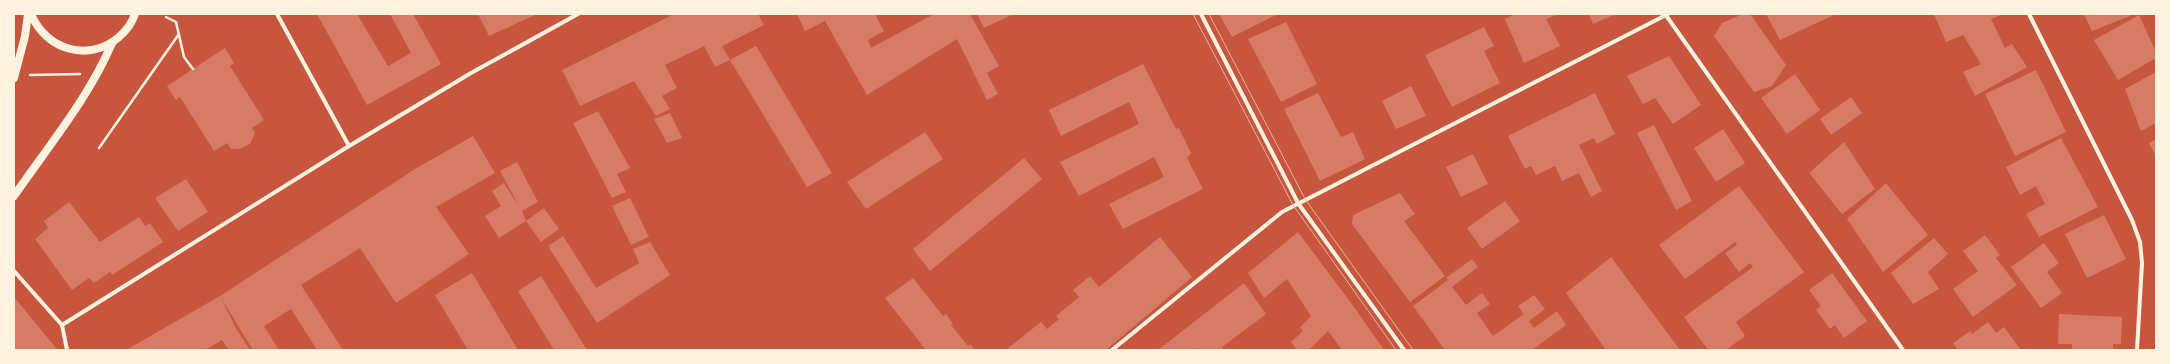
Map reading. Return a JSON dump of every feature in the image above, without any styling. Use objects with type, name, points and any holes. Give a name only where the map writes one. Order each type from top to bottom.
[{"type":"main road","points":[[30,14],[36,25],[47,38],[62,47],[79,51],[96,50],[112,43],[125,32],[135,14]]},
{"type":"main road","points":[[14,78],[30,14]]},
{"type":"main road","points":[[14,196],[89,87],[105,60],[112,43]]},
{"type":"street","points":[[277,14],[349,146]]},
{"type":"street","points":[[62,325],[349,146],[471,73],[571,16],[578,14]]},
{"type":"street","points":[[1201,14],[1298,203],[1404,350]]},
{"type":"street","points":[[1112,350],[1268,222],[1298,203],[1666,14],[1902,350]]},
{"type":"street","points":[[2029,14],[2132,220],[2140,242],[2142,263],[2137,350]]},
{"type":"street","points":[[14,271],[62,325],[67,350]]},
{"type":"path","points":[[166,17],[176,22],[184,57],[193,69]]},
{"type":"path","points":[[99,148],[178,34]]},
{"type":"path","points":[[30,75],[85,73]]},
{"type":"building","points":[[317,14],[357,14],[388,66],[411,53],[390,14],[413,14],[441,64],[367,105]]},
{"type":"building","points":[[478,14],[537,14],[489,36]]},
{"type":"building","points":[[674,14],[758,14],[764,25],[722,46],[730,60],[715,67],[704,46],[665,65],[677,88],[662,96],[670,109],[656,116],[634,81],[580,106],[562,70]]},
{"type":"building","points":[[797,14],[875,14],[884,31],[868,40],[871,48],[934,14],[970,14],[999,66],[987,73],[998,94],[987,100],[957,39],[867,95],[825,21],[805,31]]},
{"type":"building","points":[[977,14],[1014,14],[984,28]]},
{"type":"building","points":[[1219,14],[1278,14],[1232,37]]},
{"type":"building","points":[[1515,14],[1558,14],[1546,19],[1560,46],[1524,63],[1505,19]]},
{"type":"building","points":[[1589,14],[1616,14],[1593,24]]},
{"type":"building","points":[[1743,14],[1750,14],[1786,65],[1772,86],[1754,92],[1714,36],[1722,23]]},
{"type":"building","points":[[1766,14],[1836,14],[1780,40]]},
{"type":"building","points":[[1934,14],[2003,14],[1991,19],[2005,48],[2012,44],[2027,67],[1975,96],[1963,72],[1981,64],[1963,35],[1946,42]]},
{"type":"building","points":[[2084,14],[2129,14],[2130,16],[2092,31]]},
{"type":"building","points":[[2139,15],[2156,52],[2156,58],[2118,80],[2094,40]]},
{"type":"building","points":[[1286,22],[1317,84],[1281,102],[1248,39]]},
{"type":"building","points":[[1484,27],[1494,46],[1484,51],[1500,83],[1452,107],[1425,55]]},
{"type":"building","points":[[756,46],[832,173],[807,187],[730,60]]},
{"type":"building","points":[[225,48],[234,63],[230,66],[264,120],[252,128],[255,133],[250,144],[239,149],[231,149],[227,143],[214,151],[180,97],[176,100],[167,86]]},
{"type":"building","points":[[1669,56],[1701,105],[1673,124],[1655,98],[1643,104],[1627,76]]},
{"type":"building","points":[[1143,64],[1176,129],[1179,128],[1191,153],[1187,158],[1203,189],[1123,229],[1109,204],[1164,177],[1154,157],[1079,196],[1060,162],[1139,124],[1129,102],[1061,136],[1049,110]]},
{"type":"building","points":[[2036,70],[2066,132],[2015,156],[1985,94]]},
{"type":"building","points":[[2156,72],[2156,123],[2141,131],[2125,89]]},
{"type":"building","points":[[1795,74],[1820,110],[1787,134],[1761,98]]},
{"type":"building","points":[[1411,86],[1426,116],[1396,129],[1382,101]]},
{"type":"building","points":[[1318,93],[1341,137],[1353,132],[1365,159],[1320,181],[1284,109]]},
{"type":"building","points":[[1595,93],[1615,134],[1597,144],[1594,138],[1579,145],[1602,191],[1591,197],[1579,173],[1562,181],[1555,166],[1536,175],[1531,166],[1525,169],[1508,136]]},
{"type":"building","points":[[1851,97],[1862,113],[1831,135],[1820,119]]},
{"type":"building","points":[[598,111],[630,168],[617,174],[626,192],[612,198],[573,123]]},
{"type":"building","points":[[670,113],[682,138],[667,143],[654,119]]},
{"type":"building","points":[[1654,125],[1692,201],[1676,210],[1637,133]]},
{"type":"building","points":[[1723,129],[1745,163],[1716,182],[1694,148]]},
{"type":"building","points":[[925,132],[943,159],[866,209],[847,182]]},
{"type":"building","points":[[473,136],[495,173],[436,207],[469,254],[396,303],[360,248],[301,285],[343,350],[317,350],[291,309],[264,326],[279,350],[253,350],[221,298],[237,330],[250,350],[229,350],[222,340],[205,350],[126,350],[220,296],[415,169]]},
{"type":"building","points":[[2061,138],[2098,207],[2039,237],[2026,214],[2045,204],[2036,186],[2020,195],[2006,167]]},
{"type":"building","points":[[2156,139],[2156,156],[2149,143]]},
{"type":"building","points":[[1844,142],[1875,189],[1842,214],[1809,173]]},
{"type":"building","points":[[1473,154],[1488,184],[1461,197],[1446,167]]},
{"type":"building","points":[[1024,158],[1042,179],[930,271],[913,249]]},
{"type":"building","points":[[517,162],[538,202],[522,211],[526,221],[499,238],[485,216],[501,206],[492,191],[504,183],[520,208],[500,171]]},
{"type":"building","points":[[186,179],[208,212],[178,231],[155,198]]},
{"type":"building","points":[[1886,183],[1928,235],[1883,272],[1847,219]]},
{"type":"building","points":[[1739,186],[1804,272],[1736,322],[1745,336],[1726,350],[1708,350],[1684,317],[1753,267],[1750,263],[1739,272],[1725,253],[1737,245],[1735,242],[1685,279],[1659,245]]},
{"type":"building","points":[[1400,193],[1415,214],[1404,221],[1445,276],[1410,302],[1352,224],[1353,215]]},
{"type":"building","points":[[630,198],[649,237],[631,245],[612,206]]},
{"type":"building","points":[[1505,201],[1520,221],[1482,249],[1467,228]]},
{"type":"building","points":[[69,202],[100,242],[139,217],[145,226],[150,223],[163,242],[112,275],[110,272],[94,283],[89,278],[72,290],[35,239],[48,228],[44,221]]},
{"type":"building","points":[[544,208],[559,229],[541,242],[526,221]]},
{"type":"building","points":[[2104,215],[2126,259],[2087,278],[2065,234]]},
{"type":"building","points":[[1298,232],[1384,350],[1342,350],[1328,331],[1309,350],[1297,350],[1291,342],[1303,331],[1300,327],[1311,316],[1287,279],[1264,298],[1248,273]]},
{"type":"building","points":[[1985,235],[2000,255],[1996,258],[2017,285],[1973,317],[1953,289],[1978,271],[1963,251]]},
{"type":"building","points":[[563,236],[596,288],[639,263],[633,249],[650,242],[670,275],[597,323],[548,246]]},
{"type":"building","points":[[1160,237],[1192,277],[1106,350],[1007,349],[1041,322],[1047,329],[1059,319],[1056,316],[1079,297],[1073,290],[1090,276],[1099,287]]},
{"type":"building","points":[[1934,238],[1948,254],[1928,272],[1939,289],[1913,304],[1891,273]]},
{"type":"building","points":[[2044,243],[2059,263],[2047,272],[2062,293],[2041,308],[2011,267]]},
{"type":"building","points":[[1611,257],[1680,350],[1606,350],[1566,293]]},
{"type":"building","points":[[1472,259],[1478,267],[1452,287],[1466,305],[1482,293],[1490,304],[1477,313],[1493,336],[1524,314],[1518,306],[1534,295],[1545,309],[1529,321],[1534,328],[1557,311],[1566,325],[1532,350],[1445,350],[1413,306],[1448,280],[1446,278]]},
{"type":"building","points":[[472,273],[518,350],[468,350],[435,295]]},
{"type":"building","points":[[1832,273],[1867,321],[1844,338],[1835,325],[1830,329],[1816,310],[1821,306],[1809,290]]},
{"type":"building","points":[[541,276],[587,350],[554,350],[518,291]]},
{"type":"building","points":[[913,278],[943,316],[946,314],[953,324],[951,325],[968,346],[970,344],[975,350],[926,350],[885,298]]},
{"type":"building","points":[[1244,283],[1266,314],[1222,347],[1224,350],[1200,350],[1199,348],[1197,350],[1158,350]]},
{"type":"building","points":[[14,297],[57,349],[56,350],[14,350]]},
{"type":"building","points":[[2059,314],[2122,317],[2121,344],[2113,344],[2113,350],[2072,350],[2072,344],[2058,344]]},
{"type":"building","points":[[1988,322],[1996,333],[2004,327],[2021,350],[1958,350],[1953,343],[1970,331],[1972,334]]},
{"type":"tram line","points":[[1193,14],[1293,205],[1396,350]]},
{"type":"tram line","points":[[1209,14],[1305,199],[1413,350]]}]
